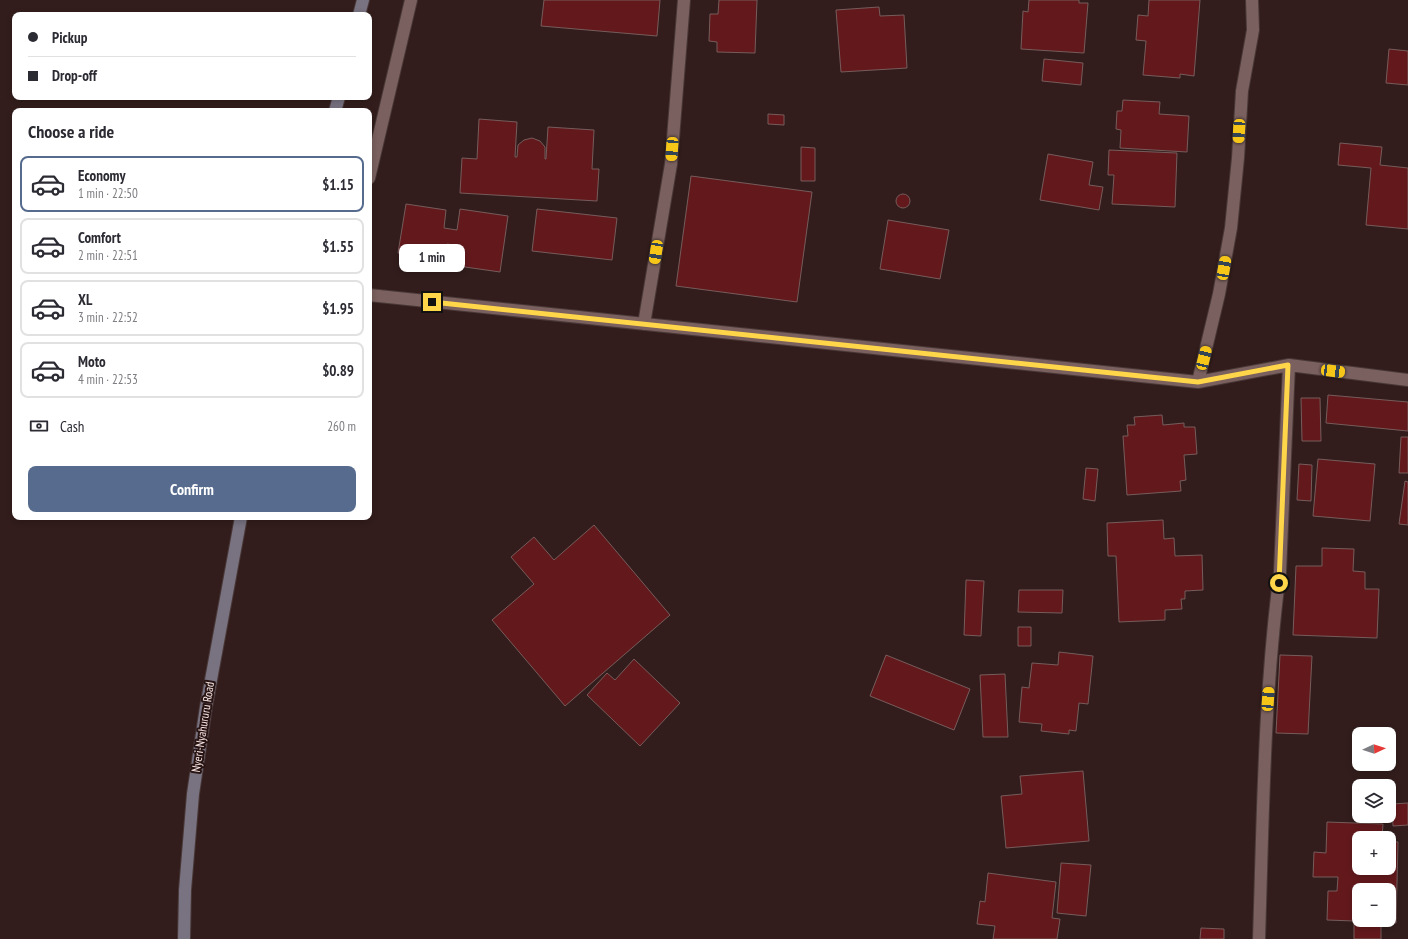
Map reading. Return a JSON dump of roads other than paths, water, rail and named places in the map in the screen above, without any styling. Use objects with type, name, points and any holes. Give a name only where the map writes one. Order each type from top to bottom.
[{"type":"main road","points":[[360,12],[363,0]]},
{"type":"main road","name":"Nyeri-Nyahururu Road","points":[[184,939],[185,890],[192,794],[206,707],[240,520]]},
{"type":"street","points":[[372,165],[411,0]]},
{"type":"street","points":[[644,324],[671,164],[684,0]]},
{"type":"street","points":[[1198,382],[1219,294],[1231,228],[1238,158],[1242,91],[1253,30],[1252,0]]},
{"type":"street","points":[[372,295],[1198,382],[1288,365],[1408,380]]},
{"type":"street","points":[[1259,939],[1266,731],[1280,572],[1288,365]]}]
